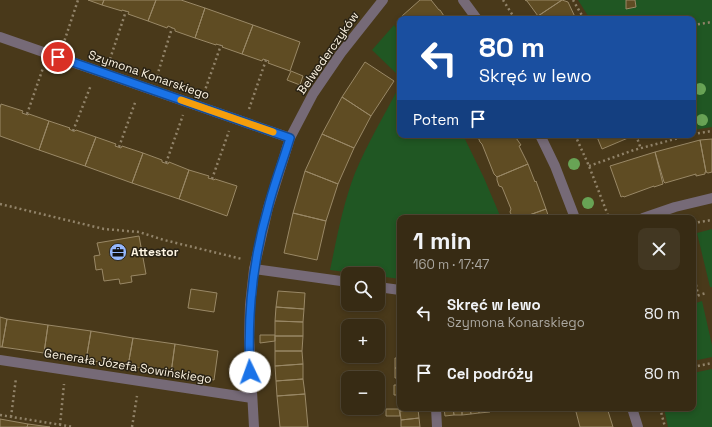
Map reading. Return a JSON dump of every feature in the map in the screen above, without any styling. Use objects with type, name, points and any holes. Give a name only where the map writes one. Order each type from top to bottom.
[{"type":"street","name":"Belwederczyków","points":[[254,427],[248,337],[250,304],[254,269],[268,208],[290,138],[313,94],[341,53],[383,0]]},
{"type":"street","points":[[463,0],[475,16]]},
{"type":"street","name":"Szymona Konarskiego","points":[[0,37],[290,138]]},
{"type":"street","points":[[541,138],[555,166],[574,215]]},
{"type":"street","points":[[652,215],[675,207],[712,198]]},
{"type":"street","points":[[254,269],[341,281]]},
{"type":"street","points":[[385,288],[397,290]]},
{"type":"street","name":"Generała Józefa Sowińskiego","points":[[0,360],[252,398]]},
{"type":"street","points":[[436,411],[437,427]]},
{"type":"street","points":[[633,411],[638,427]]},
{"type":"path","points":[[62,49],[78,0]]},
{"type":"path","points":[[504,0],[513,16]]},
{"type":"path","points":[[573,0],[582,16]]},
{"type":"path","points":[[107,65],[126,11]]},
{"type":"path","points":[[696,24],[712,22]]},
{"type":"path","points":[[156,83],[172,28]]},
{"type":"path","points":[[201,99],[221,45]]},
{"type":"path","points":[[247,115],[266,60]]},
{"type":"path","points":[[27,114],[45,63]]},
{"type":"path","points":[[73,131],[93,79]]},
{"type":"path","points":[[119,147],[138,94]]},
{"type":"path","points":[[166,163],[184,111]]},
{"type":"path","points":[[212,179],[230,127]]},
{"type":"path","points":[[696,134],[712,131]]},
{"type":"path","points":[[576,138],[608,215]]},
{"type":"path","points":[[637,138],[641,149]]},
{"type":"path","points":[[589,166],[681,138]]},
{"type":"path","points":[[0,204],[104,229],[139,232],[164,240],[247,260]]},
{"type":"path","points":[[696,223],[712,220]]},
{"type":"path","points":[[696,285],[698,295],[706,294]]},
{"type":"path","points":[[696,366],[712,363]]},
{"type":"path","points":[[11,417],[17,372]]},
{"type":"path","points":[[60,425],[64,380]]},
{"type":"path","points":[[132,427],[138,392]]},
{"type":"path","points":[[661,411],[665,427]]},
{"type":"path","points":[[0,415],[74,427]]},
{"type":"green space","points":[[578,0],[712,0],[712,127],[696,130],[696,16],[588,16]]},
{"type":"green space","points":[[394,25],[397,29],[397,74],[372,50]]},
{"type":"green space","points":[[397,91],[397,138],[464,138],[500,215],[397,215],[397,279],[385,277],[385,267],[341,267],[341,271],[330,270],[344,209],[360,162]]},
{"type":"green space","points":[[712,229],[712,287],[710,287],[697,233]]},
{"type":"green space","points":[[702,301],[712,345],[712,357],[696,360],[696,303]]},
{"type":"green space","points":[[712,369],[712,427],[668,427],[665,411],[696,411],[696,372]]},
{"type":"building","points":[[88,0],[104,0],[102,5]]},
{"type":"building","points":[[104,0],[156,0],[148,21],[128,14],[129,12],[102,5]]},
{"type":"building","points":[[156,0],[181,0],[205,8],[195,38],[175,31],[175,29],[168,26],[167,28],[148,21]]},
{"type":"building","points":[[420,0],[431,0],[444,16],[402,16]]},
{"type":"building","points":[[525,0],[562,0],[538,16]]},
{"type":"building","points":[[562,0],[568,2],[575,16],[538,16]]},
{"type":"building","points":[[626,0],[635,0],[636,7],[626,9]]},
{"type":"building","points":[[205,8],[253,25],[242,54],[222,47],[223,46],[195,38]]},
{"type":"building","points":[[253,25],[300,42],[290,71],[268,63],[269,61],[263,59],[262,61],[242,54]]},
{"type":"building","points":[[365,62],[394,81],[371,116],[342,97]]},
{"type":"building","points":[[291,71],[303,76],[300,85],[287,80]]},
{"type":"building","points":[[342,97],[371,116],[354,148],[322,134]]},
{"type":"building","points":[[1,104],[23,111],[22,113],[49,121],[39,150],[0,136]]},
{"type":"building","points":[[49,121],[70,128],[69,129],[73,131],[76,130],[96,137],[85,166],[39,150]]},
{"type":"building","points":[[322,134],[354,148],[338,184],[305,171]]},
{"type":"building","points":[[96,137],[116,144],[115,146],[121,148],[122,146],[143,153],[132,183],[85,166]]},
{"type":"building","points":[[478,138],[516,138],[521,145],[519,146],[528,164],[497,177],[494,174]]},
{"type":"building","points":[[597,138],[628,138],[602,149]]},
{"type":"building","points":[[712,139],[712,172],[708,173],[706,172],[700,140]]},
{"type":"building","points":[[700,140],[706,172],[705,174],[696,176],[696,174],[665,183],[655,152]]},
{"type":"building","points":[[655,152],[663,184],[621,197],[610,166]]},
{"type":"building","points":[[143,153],[162,160],[162,162],[168,164],[169,162],[189,170],[179,199],[132,183]]},
{"type":"building","points":[[528,164],[546,209],[529,215],[512,215],[510,212],[511,209],[502,187],[499,186],[497,177]]},
{"type":"building","points":[[189,170],[209,176],[208,178],[214,180],[215,179],[237,186],[227,216],[179,199]]},
{"type":"building","points":[[305,171],[338,184],[326,221],[293,213]]},
{"type":"building","points":[[546,209],[548,215],[529,215]]},
{"type":"building","points":[[293,213],[326,221],[317,260],[284,253]]},
{"type":"building","points":[[139,236],[146,274],[131,276],[132,282],[120,284],[119,279],[104,281],[102,269],[96,270],[94,256],[100,255],[97,243]]},
{"type":"building","points":[[191,289],[217,293],[214,312],[188,308]]},
{"type":"building","points":[[278,291],[305,293],[304,309],[276,307]]},
{"type":"building","points":[[276,307],[304,309],[303,322],[275,321]]},
{"type":"building","points":[[0,317],[7,319],[2,347],[0,347]]},
{"type":"building","points":[[7,319],[48,325],[44,353],[2,347]]},
{"type":"building","points":[[275,321],[303,322],[303,336],[275,336]]},
{"type":"building","points":[[48,325],[91,331],[86,360],[44,353]]},
{"type":"building","points":[[91,331],[133,338],[128,366],[86,360]]},
{"type":"building","points":[[260,335],[275,335],[275,341],[260,343]]},
{"type":"building","points":[[275,336],[303,336],[302,351],[275,351]]},
{"type":"building","points":[[133,338],[175,344],[171,373],[128,366]]},
{"type":"building","points":[[175,344],[218,351],[214,380],[171,373]]},
{"type":"building","points":[[275,351],[302,351],[303,364],[275,366]]},
{"type":"building","points":[[395,358],[397,358],[397,368],[395,368]]},
{"type":"building","points":[[303,364],[303,379],[276,381],[275,366]]},
{"type":"building","points":[[395,368],[397,368],[397,378],[395,378]]},
{"type":"building","points":[[303,379],[305,394],[277,396],[276,381]]},
{"type":"building","points":[[394,385],[397,385],[397,395],[394,395]]},
{"type":"building","points":[[305,394],[308,427],[280,427],[277,396]]},
{"type":"building","points":[[386,409],[397,409],[397,411],[399,411],[400,416],[386,416]]},
{"type":"building","points":[[400,411],[418,411],[419,418],[401,420]]},
{"type":"building","points":[[444,411],[453,411],[454,415],[445,416]]},
{"type":"building","points":[[453,411],[462,411],[462,415],[454,415]]},
{"type":"building","points":[[462,411],[470,411],[471,414],[462,415]]},
{"type":"building","points":[[470,411],[479,411],[479,413],[471,414]]},
{"type":"building","points":[[479,411],[490,412],[479,413]]},
{"type":"building","points":[[576,411],[608,411],[613,427],[580,427]]},
{"type":"building","points":[[419,418],[420,427],[401,427],[401,420]]},
{"type":"building","points":[[0,419],[28,424],[27,427],[0,427]]},
{"type":"building","points":[[28,424],[50,427],[27,427]]},
{"type":"slow traffic","points":[[181,100],[273,132]]},
{"type":"place","name":"Attestor","points":[[118,252]]},
{"type":"route","points":[[58,57],[290,138],[268,208],[254,269],[248,337],[250,372]]}]
